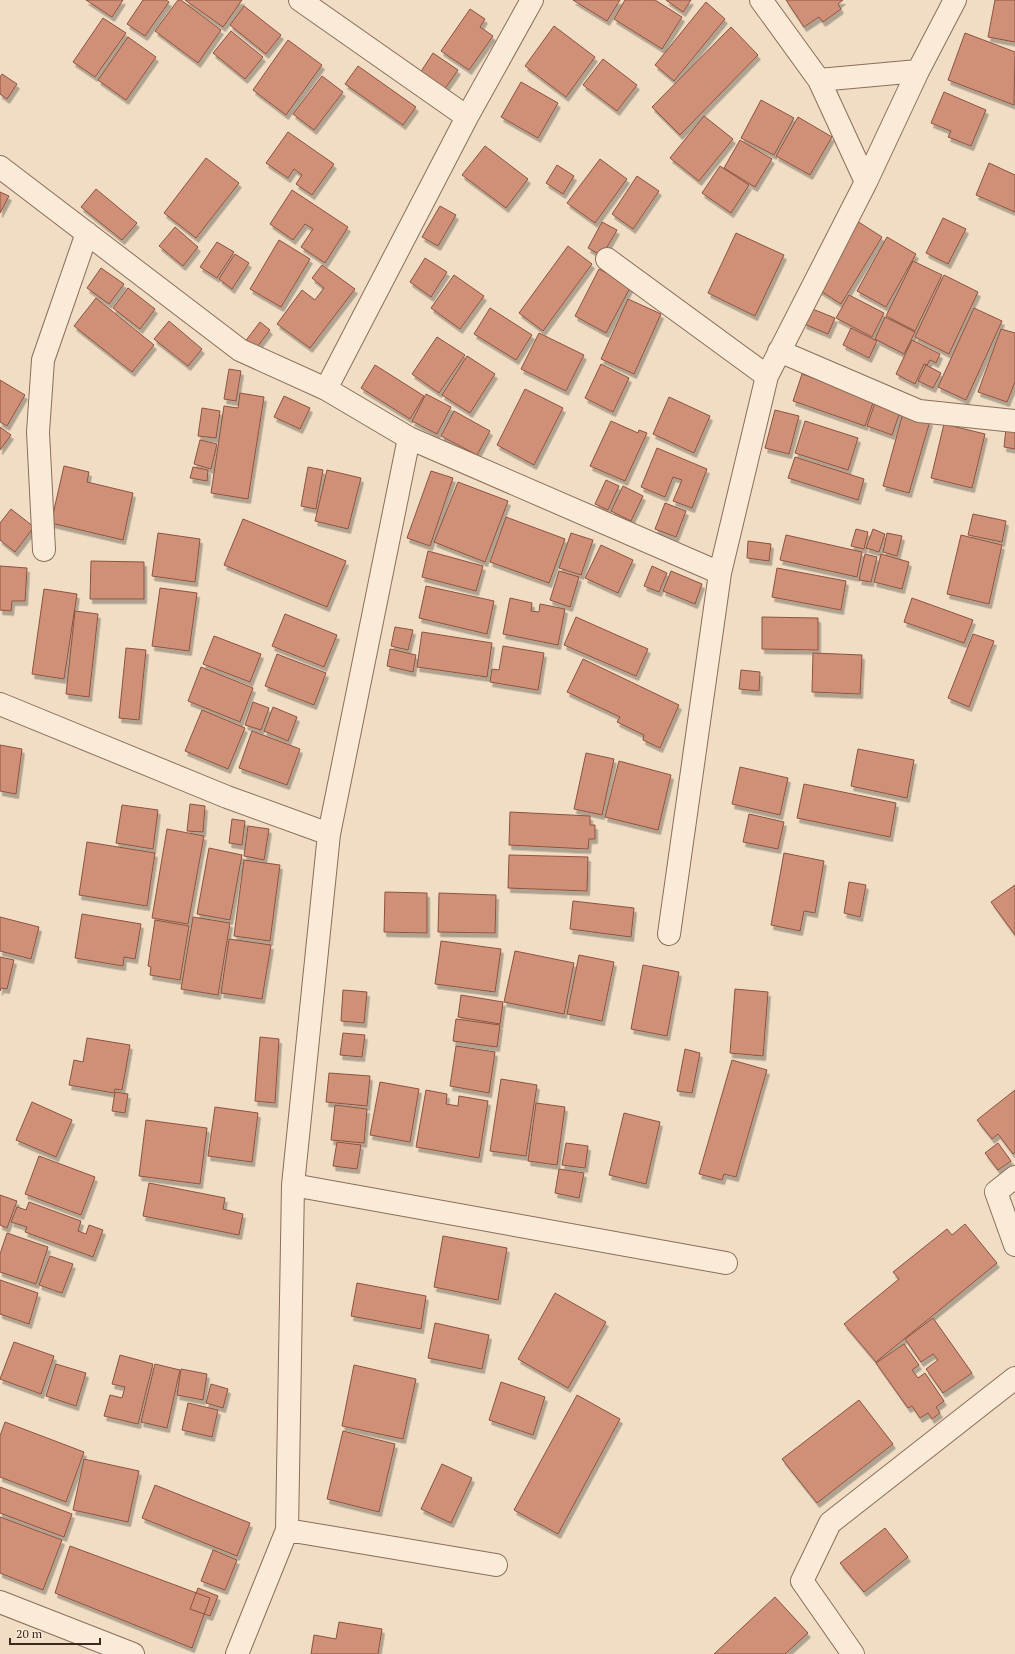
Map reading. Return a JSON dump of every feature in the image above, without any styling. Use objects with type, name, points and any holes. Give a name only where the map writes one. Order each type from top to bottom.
[{"type":"street","points":[[300,0],[467,117]]},
{"type":"street","points":[[326,389],[467,117],[532,0]]},
{"type":"street","points":[[761,0],[819,80],[866,182]]},
{"type":"street","points":[[669,934],[720,574],[767,376],[866,182],[918,71],[955,0]]},
{"type":"street","points":[[819,80],[918,71]]},
{"type":"street","points":[[0,167],[240,350],[326,389],[409,438],[720,574]]},
{"type":"street","points":[[44,550],[38,432],[43,360],[87,232]]},
{"type":"street","points":[[606,259],[767,376]]},
{"type":"street","points":[[780,350],[919,411],[1015,421]]},
{"type":"street","points":[[238,1654],[287,1530],[293,1185],[329,834],[409,438]]},
{"type":"street","points":[[0,704],[227,797],[329,834]]},
{"type":"street","points":[[1015,1177],[996,1192],[1015,1245]]},
{"type":"street","points":[[293,1185],[726,1263]]},
{"type":"street","points":[[853,1654],[802,1581],[830,1523],[1015,1378]]},
{"type":"street","points":[[287,1530],[496,1565]]},
{"type":"street","points":[[0,1602],[133,1654]]},
{"type":"building","points":[[86,0],[123,0],[112,17]]},
{"type":"building","points":[[143,0],[166,0],[169,2],[145,36],[127,24]]},
{"type":"building","points":[[178,0],[181,0],[221,30],[198,63],[155,31]]},
{"type":"building","points":[[185,0],[242,0],[223,27]]},
{"type":"building","points":[[573,0],[620,0],[607,21]]},
{"type":"building","points":[[625,0],[655,0],[682,17],[662,49],[614,19]]},
{"type":"building","points":[[666,0],[691,0],[683,12]]},
{"type":"building","points":[[786,0],[843,0],[838,4],[841,9],[823,22],[819,17],[804,27]]},
{"type":"building","points":[[995,0],[1015,0],[1015,42],[988,37]]},
{"type":"building","points":[[706,2],[725,19],[674,81],[655,65]]},
{"type":"building","points":[[244,6],[281,35],[266,54],[230,25]]},
{"type":"building","points":[[470,9],[485,19],[480,27],[493,36],[469,70],[441,51]]},
{"type":"building","points":[[103,18],[126,33],[95,77],[73,62]]},
{"type":"building","points":[[554,26],[595,57],[566,97],[525,66]]},
{"type":"building","points":[[731,27],[758,55],[680,135],[652,107]]},
{"type":"building","points":[[231,31],[263,57],[245,79],[213,53]]},
{"type":"building","points":[[965,33],[1015,52],[1014,105],[948,80]]},
{"type":"building","points":[[128,37],[156,57],[126,100],[98,80]]},
{"type":"building","points":[[288,40],[322,65],[286,115],[253,90]]},
{"type":"building","points":[[433,53],[458,70],[444,90],[420,73]]},
{"type":"building","points":[[603,59],[637,85],[617,111],[583,85]]},
{"type":"building","points":[[358,66],[416,107],[403,125],[345,84]]},
{"type":"building","points":[[2,74],[17,84],[7,99],[0,94],[0,77]]},
{"type":"building","points":[[322,76],[343,92],[314,130],[293,114]]},
{"type":"building","points":[[521,82],[558,103],[538,138],[501,117]]},
{"type":"building","points":[[944,92],[986,110],[971,146],[948,137],[951,131],[931,123]]},
{"type":"building","points":[[761,100],[794,118],[774,155],[741,138]]},
{"type":"building","points":[[704,116],[733,139],[699,181],[670,158]]},
{"type":"building","points":[[798,117],[832,137],[810,175],[776,156]]},
{"type":"building","points":[[288,132],[334,164],[312,195],[296,184],[302,175],[294,169],[288,178],[266,163]]},
{"type":"building","points":[[740,140],[772,159],[755,187],[724,168]]},
{"type":"building","points":[[485,146],[528,179],[506,208],[462,175]]},
{"type":"building","points":[[206,158],[239,183],[196,238],[164,213]]},
{"type":"building","points":[[600,159],[627,179],[595,223],[567,203]]},
{"type":"building","points":[[989,163],[1015,175],[1015,212],[976,195]]},
{"type":"building","points":[[557,165],[574,176],[563,194],[546,183]]},
{"type":"building","points":[[720,166],[749,185],[731,213],[702,193]]},
{"type":"building","points":[[637,176],[659,191],[633,229],[612,214]]},
{"type":"building","points":[[96,189],[137,223],[122,240],[81,207]]},
{"type":"building","points":[[292,190],[348,227],[325,263],[301,247],[313,229],[305,224],[293,240],[270,224]]},
{"type":"building","points":[[0,192],[9,196],[0,213]]},
{"type":"building","points":[[440,206],[456,215],[438,246],[422,237]]},
{"type":"building","points":[[943,218],[966,229],[948,264],[926,253]]},
{"type":"building","points":[[857,221],[882,237],[841,304],[816,288]]},
{"type":"building","points":[[602,222],[617,230],[602,256],[588,248]]},
{"type":"building","points":[[175,227],[198,247],[183,266],[159,246]]},
{"type":"building","points":[[736,233],[784,255],[755,316],[708,293]]},
{"type":"building","points":[[887,237],[916,254],[886,307],[857,291]]},
{"type":"building","points":[[279,240],[310,259],[281,307],[250,289]]},
{"type":"building","points":[[217,242],[234,252],[217,278],[200,267]]},
{"type":"building","points":[[568,246],[592,264],[543,331],[519,313]]},
{"type":"building","points":[[235,254],[249,263],[232,289],[219,279]]},
{"type":"building","points":[[425,258],[447,272],[431,297],[410,282]]},
{"type":"building","points":[[913,261],[942,275],[915,331],[886,316]]},
{"type":"building","points":[[322,265],[355,289],[310,348],[277,324],[302,290],[315,300],[324,288],[312,278]]},
{"type":"building","points":[[101,268],[124,284],[109,304],[87,288]]},
{"type":"building","points":[[599,269],[631,286],[606,333],[575,316]]},
{"type":"building","points":[[454,275],[484,296],[460,329],[431,308]]},
{"type":"building","points":[[944,275],[978,292],[949,354],[915,337]]},
{"type":"building","points":[[128,288],[155,309],[140,329],[113,308]]},
{"type":"building","points":[[849,295],[884,313],[872,337],[836,318]]},
{"type":"building","points":[[96,298],[154,345],[132,372],[74,326]]},
{"type":"building","points":[[628,299],[661,314],[634,374],[601,359]]},
{"type":"building","points":[[490,308],[532,335],[516,360],[474,334]]},
{"type":"building","points":[[810,308],[835,318],[828,334],[804,324]]},
{"type":"building","points":[[974,308],[1002,321],[966,400],[938,387]]},
{"type":"building","points":[[885,317],[915,332],[904,354],[875,339]]},
{"type":"building","points":[[169,321],[202,349],[188,366],[154,339]]},
{"type":"building","points":[[260,322],[270,330],[254,351],[244,343]]},
{"type":"building","points":[[851,328],[877,341],[869,358],[843,345]]},
{"type":"building","points":[[1001,329],[1015,333],[1015,382],[1007,402],[978,392]]},
{"type":"building","points":[[539,333],[584,355],[566,391],[521,369]]},
{"type":"building","points":[[437,337],[465,355],[439,393],[412,374]]},
{"type":"building","points":[[912,340],[940,354],[936,363],[930,360],[927,365],[924,364],[915,384],[896,374]]},
{"type":"building","points":[[467,356],[495,374],[470,413],[442,395]]},
{"type":"building","points":[[601,364],[629,378],[613,412],[585,398]]},
{"type":"building","points":[[375,365],[424,396],[410,419],[361,388]]},
{"type":"building","points":[[926,365],[941,373],[933,388],[918,381]]},
{"type":"building","points":[[229,369],[241,371],[236,401],[224,399]]},
{"type":"building","points":[[802,374],[874,400],[865,426],[793,401]]},
{"type":"building","points":[[0,380],[25,395],[7,426],[0,422]]},
{"type":"building","points":[[525,389],[563,408],[534,465],[497,445]]},
{"type":"building","points":[[240,393],[264,397],[248,499],[211,493],[224,406],[238,408]]},
{"type":"building","points":[[426,394],[451,407],[437,434],[412,421]]},
{"type":"building","points":[[284,396],[310,408],[300,429],[274,417]]},
{"type":"building","points":[[669,397],[710,416],[694,453],[653,434]]},
{"type":"building","points":[[876,400],[901,409],[892,435],[867,426]]},
{"type":"building","points":[[202,408],[220,411],[216,438],[198,436]]},
{"type":"building","points":[[775,410],[799,416],[789,454],[765,448]]},
{"type":"building","points":[[454,411],[490,431],[477,455],[441,436]]},
{"type":"building","points":[[903,413],[930,421],[909,493],[883,486]]},
{"type":"building","points":[[611,421],[638,433],[639,430],[647,433],[625,481],[590,466]]},
{"type":"building","points":[[805,421],[858,438],[848,470],[795,453]]},
{"type":"building","points":[[944,424],[985,434],[972,488],[931,478]]},
{"type":"building","points":[[0,427],[11,435],[0,450]]},
{"type":"building","points":[[1006,428],[1015,430],[1015,449],[1004,447]]},
{"type":"building","points":[[200,440],[217,444],[211,469],[194,464]]},
{"type":"building","points":[[657,448],[707,469],[692,508],[673,501],[682,480],[673,477],[665,497],[641,487]]},
{"type":"building","points":[[795,457],[864,479],[858,500],[788,478]]},
{"type":"building","points":[[64,466],[89,472],[87,482],[133,493],[123,540],[51,523]]},
{"type":"building","points":[[193,467],[208,470],[207,481],[190,478]]},
{"type":"building","points":[[308,467],[323,470],[316,509],[301,506]]},
{"type":"building","points":[[327,470],[361,478],[348,529],[315,521]]},
{"type":"building","points":[[431,471],[453,478],[430,546],[407,538]]},
{"type":"building","points":[[606,480],[619,486],[608,510],[595,504]]},
{"type":"building","points":[[458,482],[508,501],[485,562],[434,542]]},
{"type":"building","points":[[623,486],[643,496],[631,521],[611,511]]},
{"type":"building","points":[[665,503],[686,511],[676,537],[655,529]]},
{"type":"building","points":[[11,509],[34,527],[15,552],[0,540],[0,523]]},
{"type":"building","points":[[973,514],[1006,521],[1002,542],[968,535]]},
{"type":"building","points":[[506,517],[565,539],[549,583],[490,562]]},
{"type":"building","points":[[243,519],[346,561],[327,607],[224,565]]},
{"type":"building","points":[[856,529],[868,532],[864,549],[851,546]]},
{"type":"building","points":[[873,529],[885,534],[879,552],[866,548]]},
{"type":"building","points":[[158,533],[200,539],[195,582],[152,576]]},
{"type":"building","points":[[571,533],[593,540],[581,575],[559,568]]},
{"type":"building","points":[[887,533],[902,536],[897,556],[883,552]]},
{"type":"building","points":[[786,535],[862,552],[857,577],[780,560]]},
{"type":"building","points":[[961,535],[1002,545],[989,604],[947,594]]},
{"type":"building","points":[[748,541],[771,544],[769,561],[747,558]]},
{"type":"building","points":[[601,545],[633,560],[618,593],[585,578]]},
{"type":"building","points":[[428,551],[483,566],[476,591],[422,577]]},
{"type":"building","points":[[865,554],[877,557],[871,582],[859,580]]},
{"type":"building","points":[[881,554],[909,562],[902,589],[874,582]]},
{"type":"building","points":[[91,561],[144,562],[144,599],[90,599]]},
{"type":"building","points":[[0,566],[27,568],[25,601],[12,601],[11,611],[0,610]]},
{"type":"building","points":[[652,566],[667,573],[659,592],[644,586]]},
{"type":"building","points":[[777,568],[846,581],[841,610],[772,597]]},
{"type":"building","points":[[559,571],[579,577],[570,607],[550,600]]},
{"type":"building","points":[[671,571],[702,584],[695,604],[663,591]]},
{"type":"building","points":[[426,586],[494,601],[487,634],[419,618]]},
{"type":"building","points":[[160,588],[197,593],[189,651],[152,646]]},
{"type":"building","points":[[44,589],[77,594],[64,679],[32,674]]},
{"type":"building","points":[[510,598],[532,603],[531,611],[539,612],[540,604],[565,609],[558,645],[503,634]]},
{"type":"building","points":[[912,598],[973,620],[964,643],[904,622]]},
{"type":"building","points":[[75,611],[98,614],[89,697],[66,694]]},
{"type":"building","points":[[285,614],[337,635],[324,667],[272,646]]},
{"type":"building","points":[[576,617],[648,649],[636,676],[564,645]]},
{"type":"building","points":[[762,617],[818,618],[818,650],[762,649]]},
{"type":"building","points":[[395,627],[413,630],[408,650],[391,646]]},
{"type":"building","points":[[422,632],[492,643],[487,677],[417,667]]},
{"type":"building","points":[[973,634],[994,641],[969,707],[948,698]]},
{"type":"building","points":[[214,636],[261,654],[250,682],[203,664]]},
{"type":"building","points":[[503,646],[544,653],[538,690],[490,682],[492,669],[499,670]]},
{"type":"building","points":[[126,648],[146,650],[139,720],[119,718]]},
{"type":"building","points":[[390,649],[416,655],[413,672],[387,666]]},
{"type":"building","points":[[813,653],[862,655],[860,694],[812,692]]},
{"type":"building","points":[[277,654],[326,673],[314,705],[265,686]]},
{"type":"building","points":[[583,659],[679,705],[660,748],[643,740],[644,735],[617,722],[620,717],[567,692]]},
{"type":"building","points":[[201,667],[253,688],[240,722],[188,701]]},
{"type":"building","points":[[741,670],[760,672],[759,691],[739,689]]},
{"type":"building","points":[[253,702],[269,708],[261,730],[245,725]]},
{"type":"building","points":[[273,707],[297,717],[288,741],[264,731]]},
{"type":"building","points":[[202,710],[245,728],[228,769],[185,751]]},
{"type":"building","points":[[252,731],[300,749],[287,785],[239,768]]},
{"type":"building","points":[[0,745],[22,749],[16,794],[0,791]]},
{"type":"building","points":[[858,749],[914,760],[907,798],[851,786]]},
{"type":"building","points":[[586,753],[614,759],[602,815],[574,809]]},
{"type":"building","points":[[619,761],[671,775],[658,830],[605,817]]},
{"type":"building","points":[[740,767],[788,778],[780,815],[732,804]]},
{"type":"building","points":[[804,784],[896,803],[890,837],[797,818]]},
{"type":"building","points":[[190,804],[205,806],[203,832],[187,831]]},
{"type":"building","points":[[122,805],[158,810],[153,849],[116,843]]},
{"type":"building","points":[[510,812],[590,816],[590,825],[595,825],[595,839],[589,839],[588,849],[509,845]]},
{"type":"building","points":[[749,814],[784,822],[778,849],[743,842]]},
{"type":"building","points":[[232,819],[245,821],[242,845],[229,843]]},
{"type":"building","points":[[248,826],[269,829],[264,860],[244,856]]},
{"type":"building","points":[[167,829],[204,836],[188,924],[152,918]]},
{"type":"building","points":[[87,842],[155,853],[147,906],[79,895]]},
{"type":"building","points":[[209,848],[242,855],[230,920],[197,914]]},
{"type":"building","points":[[784,853],[824,861],[815,913],[804,911],[800,931],[771,925]]},
{"type":"building","points":[[509,855],[588,857],[587,891],[508,888]]},
{"type":"building","points":[[244,860],[280,865],[270,941],[234,936]]},
{"type":"building","points":[[849,882],[866,885],[860,917],[844,913]]},
{"type":"building","points":[[1015,885],[1015,935],[991,902]]},
{"type":"building","points":[[385,892],[427,893],[427,933],[384,932]]},
{"type":"building","points":[[439,893],[496,895],[495,933],[438,932]]},
{"type":"building","points":[[573,901],[634,908],[631,937],[570,929]]},
{"type":"building","points":[[82,914],[141,924],[135,959],[124,957],[123,966],[75,958]]},
{"type":"building","points":[[0,917],[39,927],[31,959],[0,951]]},
{"type":"building","points":[[193,917],[230,923],[218,995],[181,989]]},
{"type":"building","points":[[155,920],[189,926],[180,980],[150,975],[151,967],[148,966]]},
{"type":"building","points":[[229,939],[271,945],[262,999],[221,993]]},
{"type":"building","points":[[441,941],[501,949],[495,992],[435,984]]},
{"type":"building","points":[[515,951],[574,963],[564,1014],[504,1002]]},
{"type":"building","points":[[579,955],[614,962],[602,1021],[567,1014]]},
{"type":"building","points":[[0,957],[14,960],[7,989],[1,988],[0,991]]},
{"type":"building","points":[[643,965],[679,972],[667,1036],[631,1029]]},
{"type":"building","points":[[735,989],[768,992],[763,1056],[730,1053]]},
{"type":"building","points":[[343,990],[367,992],[364,1023],[341,1021]]},
{"type":"building","points":[[461,995],[503,1002],[500,1024],[458,1017]]},
{"type":"building","points":[[456,1019],[500,1025],[497,1047],[453,1041]]},
{"type":"building","points":[[343,1033],[365,1035],[362,1057],[340,1055]]},
{"type":"building","points":[[260,1037],[279,1039],[275,1103],[255,1101]]},
{"type":"building","points":[[87,1038],[130,1045],[122,1090],[115,1089],[114,1093],[69,1085],[74,1060],[83,1062]]},
{"type":"building","points":[[456,1046],[495,1052],[489,1093],[450,1086]]},
{"type":"building","points":[[685,1049],[700,1053],[692,1093],[677,1091]]},
{"type":"building","points":[[732,1060],[767,1070],[736,1177],[724,1174],[722,1180],[699,1174]]},
{"type":"building","points":[[329,1073],[370,1076],[367,1106],[326,1102]]},
{"type":"building","points":[[501,1079],[537,1085],[526,1156],[490,1151]]},
{"type":"building","points":[[380,1082],[419,1089],[410,1142],[370,1135]]},
{"type":"building","points":[[426,1090],[447,1094],[446,1104],[458,1106],[459,1096],[488,1101],[479,1158],[416,1147]]},
{"type":"building","points":[[1015,1090],[1015,1152],[1013,1154],[998,1134],[992,1139],[977,1120]]},
{"type":"building","points":[[115,1092],[128,1094],[125,1113],[112,1111]]},
{"type":"building","points":[[32,1102],[72,1120],[56,1157],[16,1140]]},
{"type":"building","points":[[536,1103],[565,1107],[557,1165],[528,1161]]},
{"type":"building","points":[[335,1105],[367,1109],[364,1143],[331,1140]]},
{"type":"building","points":[[215,1107],[258,1113],[252,1162],[208,1156]]},
{"type":"building","points":[[624,1113],[660,1122],[646,1184],[609,1175]]},
{"type":"building","points":[[146,1120],[207,1128],[200,1184],[139,1176]]},
{"type":"building","points":[[337,1142],[361,1145],[357,1169],[333,1166]]},
{"type":"building","points":[[566,1143],[588,1146],[585,1168],[562,1165]]},
{"type":"building","points":[[998,1143],[1011,1161],[998,1170],[985,1153]]},
{"type":"building","points":[[39,1156],[95,1177],[81,1215],[25,1194]]},
{"type":"building","points":[[559,1169],[584,1173],[579,1198],[555,1193]]},
{"type":"building","points":[[149,1183],[225,1198],[223,1209],[243,1214],[239,1235],[143,1216]]},
{"type":"building","points":[[0,1195],[17,1201],[7,1228],[0,1225]]},
{"type":"building","points":[[29,1202],[81,1221],[78,1231],[86,1234],[89,1225],[103,1230],[93,1257],[25,1232],[27,1227],[11,1222],[17,1207],[26,1210]]},
{"type":"building","points":[[965,1224],[997,1263],[876,1362],[844,1324],[899,1279],[893,1272],[947,1229],[952,1235]]},
{"type":"building","points":[[7,1233],[48,1247],[36,1284],[0,1272],[0,1254]]},
{"type":"building","points":[[443,1236],[507,1248],[498,1300],[434,1287]]},
{"type":"building","points":[[50,1256],[73,1264],[62,1293],[39,1285]]},
{"type":"building","points":[[0,1280],[38,1293],[29,1324],[0,1314]]},
{"type":"building","points":[[357,1283],[426,1296],[421,1329],[351,1316]]},
{"type":"building","points":[[555,1293],[606,1322],[568,1388],[518,1359]]},
{"type":"building","points":[[933,1318],[972,1373],[943,1393],[926,1369],[938,1360],[933,1354],[921,1362],[905,1339]]},
{"type":"building","points":[[435,1323],[489,1335],[482,1369],[428,1358]]},
{"type":"building","points":[[14,1342],[54,1356],[41,1394],[0,1379]]},
{"type":"building","points":[[904,1344],[919,1365],[912,1370],[918,1378],[925,1373],[944,1401],[936,1407],[940,1413],[932,1419],[928,1413],[920,1418],[912,1406],[908,1408],[876,1363]]},
{"type":"building","points":[[120,1355],[153,1364],[138,1424],[104,1416],[110,1395],[122,1398],[125,1387],[112,1384]]},
{"type":"building","points":[[56,1364],[86,1373],[76,1406],[46,1396]]},
{"type":"building","points":[[155,1364],[180,1370],[167,1428],[141,1422]]},
{"type":"building","points":[[354,1365],[416,1379],[403,1439],[342,1426]]},
{"type":"building","points":[[181,1369],[207,1374],[203,1400],[177,1395]]},
{"type":"building","points":[[501,1382],[545,1397],[533,1435],[489,1420]]},
{"type":"building","points":[[211,1384],[228,1389],[223,1408],[206,1403]]},
{"type":"building","points":[[577,1395],[620,1419],[558,1534],[514,1510]]},
{"type":"building","points":[[859,1400],[893,1444],[817,1503],[782,1459]]},
{"type":"building","points":[[188,1403],[218,1410],[212,1437],[182,1430]]},
{"type":"building","points":[[5,1422],[84,1452],[66,1502],[0,1477],[0,1436]]},
{"type":"building","points":[[343,1431],[395,1444],[379,1512],[327,1499]]},
{"type":"building","points":[[84,1459],[139,1471],[128,1522],[73,1510]]},
{"type":"building","points":[[442,1464],[472,1478],[451,1523],[421,1509]]},
{"type":"building","points":[[155,1485],[250,1523],[237,1556],[142,1518]]},
{"type":"building","points":[[0,1487],[72,1514],[64,1537],[0,1513]]},
{"type":"building","points":[[0,1517],[62,1540],[43,1590],[0,1573]]},
{"type":"building","points":[[885,1528],[908,1557],[864,1592],[840,1563]]},
{"type":"building","points":[[70,1546],[210,1598],[192,1648],[55,1593]]},
{"type":"building","points":[[213,1550],[237,1560],[225,1590],[201,1581]]},
{"type":"building","points":[[198,1588],[218,1596],[210,1616],[190,1609]]},
{"type":"building","points":[[775,1597],[808,1633],[785,1654],[714,1654]]},
{"type":"building","points":[[339,1622],[382,1629],[378,1654],[311,1654],[314,1635],[336,1639]]}]
